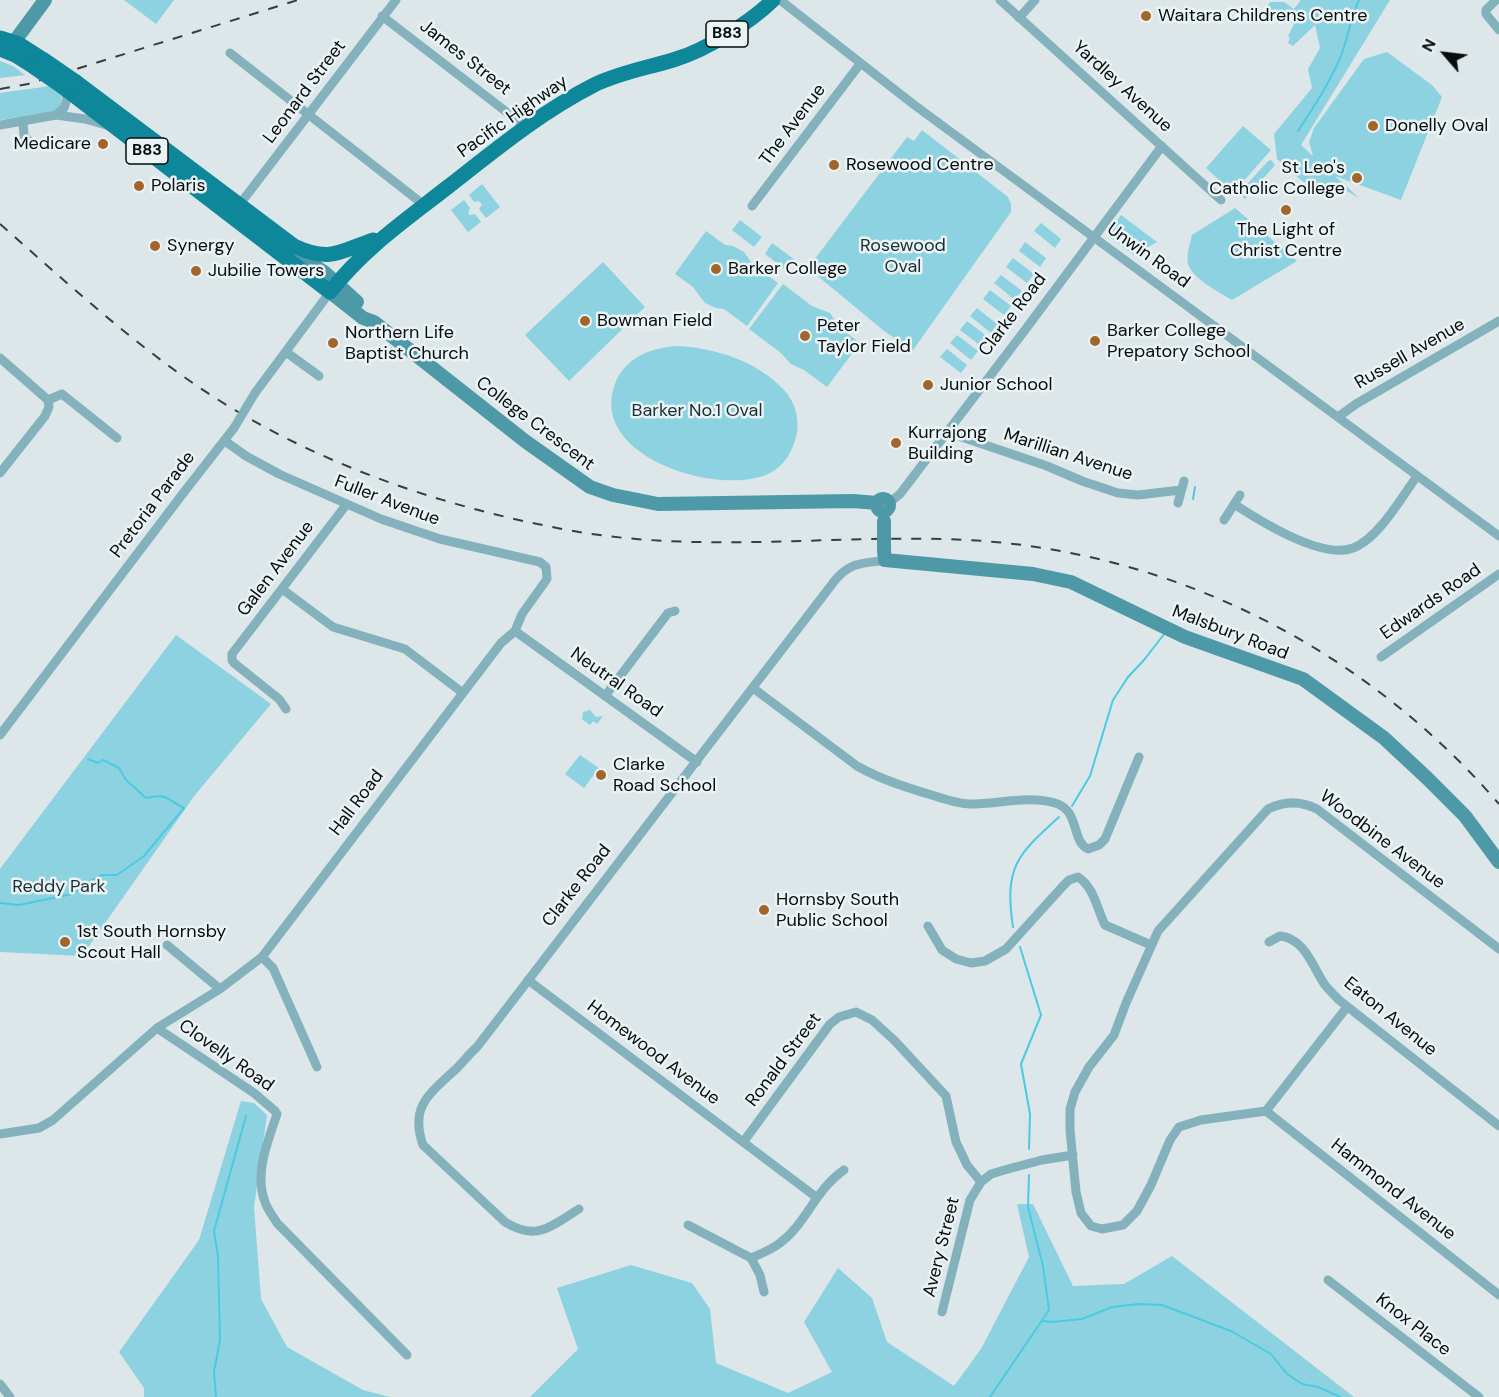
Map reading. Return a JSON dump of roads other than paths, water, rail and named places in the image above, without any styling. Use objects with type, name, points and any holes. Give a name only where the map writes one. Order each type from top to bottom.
[{"type":"main road","name":"Pacific Highway","points":[[69,85],[130,137],[334,288],[382,237],[526,127],[564,102],[620,74],[676,59],[707,46],[773,0]]},
{"type":"main road","name":"Pacific Highway","points":[[5,45],[39,63],[240,204],[294,246],[316,254],[330,255],[343,253],[382,237]]},
{"type":"street","points":[[5,45],[45,0]]},
{"type":"street","name":"Leonard Street","points":[[240,204],[396,0]]},
{"type":"street","name":"Unwin Road","points":[[780,0],[860,64],[1499,536]]},
{"type":"street","name":"Yardley Avenue","points":[[1000,0],[1221,200]]},
{"type":"street","points":[[1020,18],[1035,0]]},
{"type":"street","points":[[1492,4],[1486,14],[1499,30]]},
{"type":"street","name":"James Street","points":[[382,16],[526,127]]},
{"type":"street","points":[[231,53],[424,205]]},
{"type":"street","name":"The Avenue","points":[[752,206],[860,64]]},
{"type":"street","points":[[56,115],[64,108],[69,85]]},
{"type":"street","points":[[0,125],[56,115],[102,124],[130,137]]},
{"type":"street","points":[[23,122],[24,136],[29,141]]},
{"type":"street","name":"Clarke Road","points":[[883,510],[900,494],[1162,146]]},
{"type":"street","name":"Pacific Highway","points":[[294,246],[300,256],[324,272],[334,288]]},
{"type":"street","name":"College Crescent","points":[[334,288],[363,318],[374,322],[525,441],[590,487],[613,495],[657,504],[853,501],[883,510]]},
{"type":"street","name":"Pretoria Parade","points":[[0,735],[180,496],[225,441],[255,393],[334,288]]},
{"type":"street","name":"Russell Avenue","points":[[1338,417],[1356,404],[1499,321]]},
{"type":"street","points":[[286,352],[319,376]]},
{"type":"street","points":[[0,358],[48,400],[49,407],[45,416],[0,473]]},
{"type":"street","points":[[48,400],[62,394],[117,438]]},
{"type":"street","name":"Marillian Avenue","points":[[947,432],[1119,493],[1138,495],[1183,486],[1178,503]]},
{"type":"street","name":"Fuller Avenue","points":[[225,441],[233,448],[279,474],[346,505],[408,529],[528,558],[546,567]]},
{"type":"street","points":[[1234,504],[1259,520],[1321,549],[1338,551],[1354,548],[1380,527],[1417,476]]},
{"type":"street","points":[[1224,520],[1240,495]]},
{"type":"street","name":"Galen Avenue","points":[[286,709],[279,699],[234,663],[232,654],[346,505]]},
{"type":"street","points":[[883,510],[885,555]]},
{"type":"street","name":"Clarke Road","points":[[579,1209],[547,1228],[533,1232],[514,1227],[423,1146],[418,1132],[420,1110],[426,1098],[477,1047],[843,571],[853,565],[885,555]]},
{"type":"street","name":"Malsbury Road","points":[[885,555],[1024,573],[1071,582],[1185,637],[1303,679],[1384,738],[1427,778],[1465,816],[1499,862]]},
{"type":"street","name":"Hall Road","points":[[157,1029],[220,989],[262,957],[501,643],[515,632],[522,614],[548,579],[546,567]]},
{"type":"street","name":"Edwards Road","points":[[1381,657],[1499,574]]},
{"type":"street","points":[[282,589],[333,627],[405,649],[463,693]]},
{"type":"street","points":[[605,696],[668,613],[675,610]]},
{"type":"street","name":"Neutral Road","points":[[515,632],[697,762]]},
{"type":"street","points":[[753,688],[857,766],[876,776],[962,804],[1042,801],[1061,806],[1076,825],[1078,839],[1088,849],[1105,838],[1139,757]]},
{"type":"street","name":"Woodbine Avenue","points":[[1266,1111],[1201,1120],[1179,1127],[1170,1140],[1137,1211],[1123,1225],[1102,1229],[1091,1226],[1081,1213],[1076,1192],[1070,1109],[1075,1092],[1089,1067],[1114,1035],[1125,1003],[1158,931],[1268,809],[1278,804],[1305,803],[1317,809],[1499,949]]},
{"type":"street","points":[[928,926],[942,950],[956,959],[971,963],[985,961],[1006,949],[1062,886],[1068,880],[1078,877],[1085,882],[1092,893],[1105,925],[1151,945]]},
{"type":"street","name":"Eaton Avenue","points":[[1269,942],[1280,936],[1292,940],[1303,949],[1326,986],[1347,1007],[1499,1126]]},
{"type":"street","points":[[167,945],[220,989]]},
{"type":"street","points":[[262,957],[273,968],[317,1067]]},
{"type":"street","name":"Homewood Avenue","points":[[528,980],[816,1197]]},
{"type":"street","points":[[1266,1111],[1347,1007]]},
{"type":"street","name":"Ronald Street","points":[[744,1141],[830,1024],[839,1017],[856,1012],[872,1020],[909,1055],[945,1096],[956,1142],[967,1165],[981,1182]]},
{"type":"street","name":"Clovelly Road","points":[[0,1134],[39,1128],[53,1120],[157,1029],[254,1093],[275,1111],[277,1114],[263,1160],[262,1190],[265,1203],[277,1223],[407,1355]]},
{"type":"street","name":"Hammond Avenue","points":[[1266,1111],[1499,1295]]},
{"type":"street","name":"Avery Street","points":[[942,1312],[970,1200],[981,1182],[991,1174],[1008,1168],[1073,1155]]},
{"type":"street","points":[[750,1258],[779,1244],[790,1234],[816,1197],[833,1177],[844,1170]]},
{"type":"street","points":[[688,1225],[750,1258],[760,1275],[764,1292]]},
{"type":"street","name":"Knox Place","points":[[1328,1280],[1479,1397]]},
{"type":"street","points":[[0,1384],[10,1397]]},
{"type":"waterway","points":[[1298,131],[1336,68],[1359,0]]},
{"type":"waterway","points":[[1193,499],[1195,487]]},
{"type":"waterway","points":[[1072,806],[1090,776],[1113,700],[1128,677],[1165,633]]},
{"type":"waterway","points":[[0,903],[19,905],[72,894],[102,875],[117,875],[144,856],[184,808],[163,797],[146,798],[126,780],[119,768],[103,760],[98,763],[88,759]]},
{"type":"waterway","points":[[1013,927],[1010,890],[1017,864],[1033,842],[1059,817]]},
{"type":"waterway","points":[[1020,947],[1041,1015],[1021,1064],[1030,1114],[1029,1149]]},
{"type":"waterway","points":[[216,1397],[214,1372],[220,1340],[218,1256],[214,1231],[246,1116]]},
{"type":"waterway","points":[[990,1397],[1049,1310],[1043,1266],[1028,1207],[1029,1175]]},
{"type":"waterway","points":[[1042,1321],[1082,1319],[1112,1307],[1139,1304],[1162,1305],[1231,1331],[1271,1354],[1287,1374],[1302,1384],[1318,1387],[1340,1397]]},
{"type":"railway","points":[[0,89],[28,84],[298,0]]},
{"type":"railway","points":[[0,224],[111,320],[180,374],[223,403],[267,428],[360,471],[457,504],[557,528],[605,536],[701,542],[941,539],[1021,545],[1100,559],[1176,582],[1248,612],[1318,650],[1383,695],[1444,746],[1499,804]]},
{"type":"place","name":"Waitara Childrens Centre","points":[[1146,16]]},
{"type":"place","name":"Donelly Oval","points":[[1373,126]]},
{"type":"place","name":"Medicare","points":[[103,144]]},
{"type":"place","name":"Rosewood Centre","points":[[834,165]]},
{"type":"place","name":"St Leo's Catholic College","points":[[1357,178]]},
{"type":"place","name":"Polaris","points":[[139,186]]},
{"type":"place","name":"The Light of Christ Centre","points":[[1286,210]]},
{"type":"place","name":"Synergy","points":[[155,246]]},
{"type":"place","name":"Barker College","points":[[716,269]]},
{"type":"place","name":"Jubilie Towers","points":[[196,271]]},
{"type":"place","name":"Bowman Field","points":[[585,321]]},
{"type":"place","name":"Peter Taylor Field","points":[[805,336]]},
{"type":"place","name":"Barker College Prepatory School","points":[[1095,341]]},
{"type":"place","name":"Northern Life Baptist Church","points":[[333,343]]},
{"type":"place","name":"Junior School","points":[[928,385]]},
{"type":"place","name":"Kurrajong Building","points":[[896,443]]},
{"type":"place","name":"Clarke Road School","points":[[601,775]]},
{"type":"place","name":"Hornsby South Public School","points":[[764,910]]},
{"type":"place","name":"1st South Hornsby Scout Hall","points":[[65,942]]},
{"type":"park label","name":"Rosewood Oval","points":[[903,256]]},
{"type":"park label","name":"Barker No.1 Oval","points":[[697,411]]},
{"type":"park label","name":"Reddy Park","points":[[59,887]]}]
